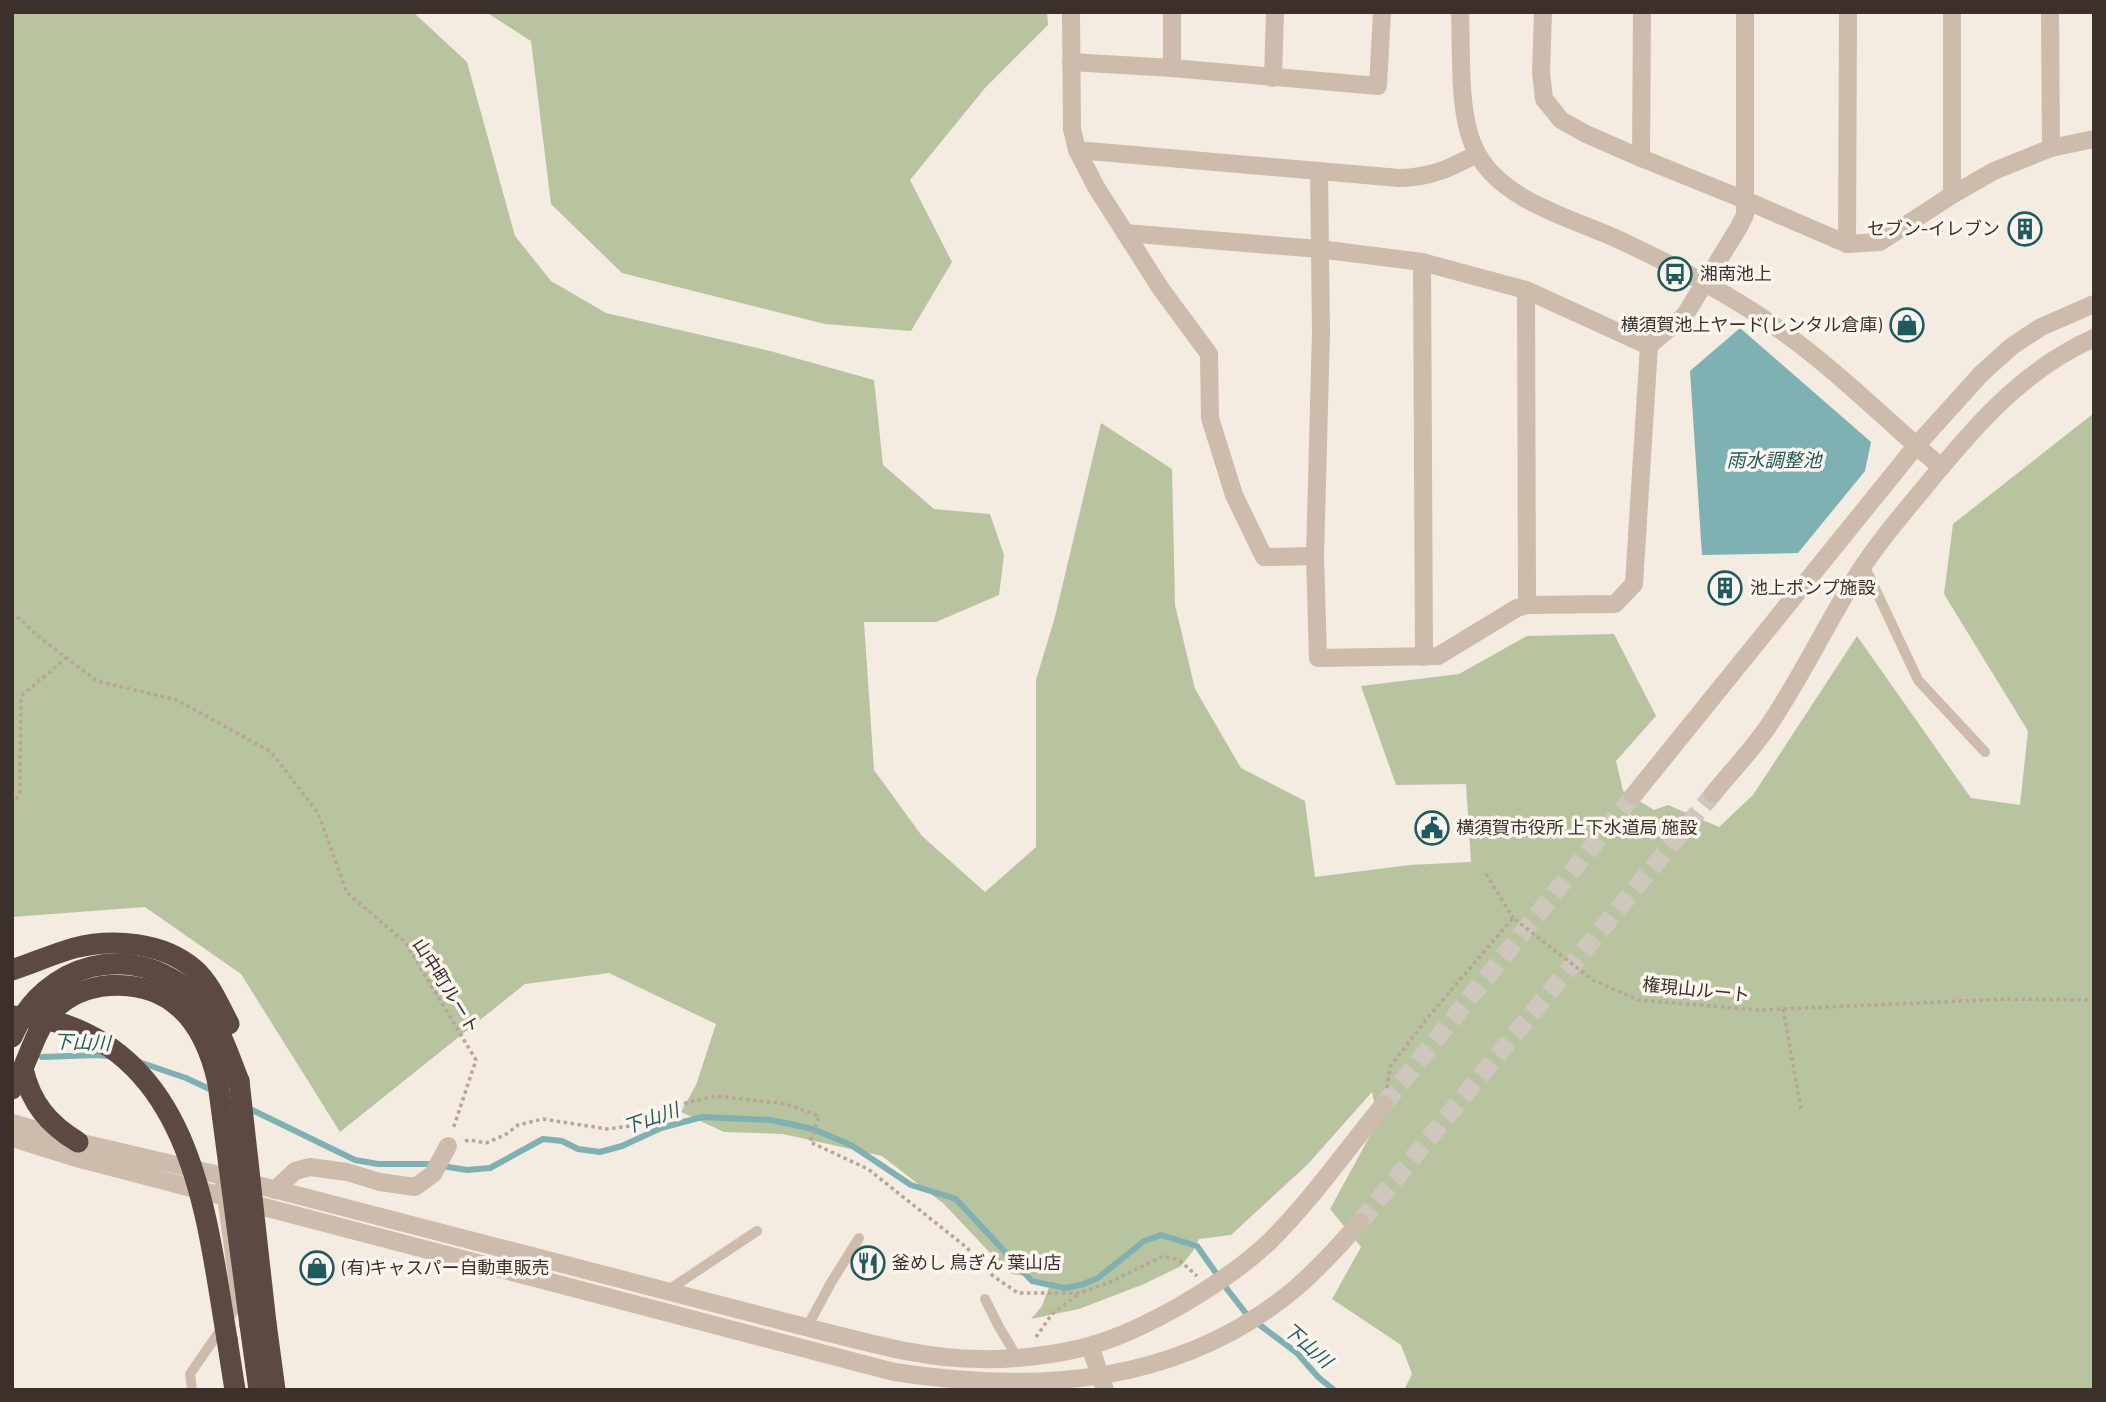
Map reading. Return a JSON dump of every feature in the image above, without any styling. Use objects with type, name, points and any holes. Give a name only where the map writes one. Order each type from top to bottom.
[{"type":"highway","points":[[12,970],[75,948],[104,943],[157,949],[176,957],[195,970],[211,990],[229,1025],[228,1082]]},
{"type":"highway","points":[[12,1037],[41,994],[92,965],[133,963],[155,970],[194,996],[214,1020],[228,1082],[258,1324],[259,1390]]},
{"type":"highway","points":[[12,1090],[37,1034],[58,1006],[85,990],[116,985],[150,990],[179,1007],[198,1030],[213,1061],[228,1082]]},
{"type":"highway","points":[[12,1016],[59,1023],[91,1037],[118,1054],[139,1073],[172,1119],[184,1143],[205,1206],[235,1390]]},
{"type":"highway","points":[[23,1069],[34,1101],[44,1116],[60,1131],[78,1142]]},
{"type":"highway","points":[[258,1324],[275,1390]]},
{"type":"street","points":[[1071,12],[1072,130],[1077,150],[1096,187],[1161,289],[1209,354],[1210,418],[1234,495],[1264,557],[1315,555]]},
{"type":"street","points":[[1172,12],[1172,68]]},
{"type":"street","points":[[1273,78],[1275,12]]},
{"type":"street","points":[[1071,62],[1378,86],[1382,12]]},
{"type":"street","points":[[1460,12],[1467,124],[1477,154],[1499,181],[1543,208],[1627,243],[1732,298],[1772,324],[1863,397],[1941,467]]},
{"type":"street","points":[[1542,12],[1541,72],[1544,99],[1561,120],[1641,158],[1847,244],[1880,242],[1994,171],[2051,148],[2094,139]]},
{"type":"street","points":[[1641,158],[1642,12]]},
{"type":"street","points":[[1319,171],[1321,332],[1315,555],[1318,658],[1438,656],[1517,608],[1527,605],[1615,604],[1634,584],[1649,346],[1685,315],[1745,215],[1745,12]]},
{"type":"street","points":[[1847,244],[1848,12]]},
{"type":"street","points":[[1952,12],[1952,195]]},
{"type":"street","points":[[2050,12],[2051,148]]},
{"type":"street","points":[[1077,150],[1422,178],[1477,154]]},
{"type":"street","points":[[1125,233],[1319,249],[1422,261],[1526,290],[1649,346]]},
{"type":"street","points":[[1422,261],[1424,656]]},
{"type":"street","points":[[1526,290],[1527,605]]},
{"type":"street","points":[[1633,796],[1916,446],[1981,374],[2012,346],[2041,327],[2094,304]]},
{"type":"street","points":[[1713,794],[1766,729],[1881,540],[1941,467],[2001,400],[2029,376],[2053,358],[2094,338]]},
{"type":"street","points":[[12,1123],[905,1352],[979,1359],[1090,1346],[1128,1332],[1210,1287],[1268,1242],[1384,1104]]},
{"type":"street","points":[[12,1138],[73,1157],[894,1371],[942,1379],[1015,1383],[1102,1383],[1173,1358],[1232,1332],[1295,1289],[1324,1263],[1360,1222]]},
{"type":"street","points":[[275,1190],[295,1171],[310,1167],[415,1187],[433,1174],[447,1149]]},
{"type":"street","points":[[1090,1346],[1102,1383]]},
{"type":"lane","points":[[1864,565],[1918,680],[1985,752]]},
{"type":"lane","points":[[192,1390],[190,1374],[237,1306],[219,1175]]},
{"type":"lane","points":[[667,1291],[757,1231]]},
{"type":"lane","points":[[807,1327],[859,1238]]},
{"type":"lane","points":[[985,1299],[999,1327],[1020,1356]]},
{"type":"path","name":"山中町ルート","points":[[12,612],[97,681],[177,700],[271,752],[318,813],[347,893],[405,942],[476,1060],[447,1149]]},
{"type":"path","points":[[12,805],[20,793],[21,696],[66,657]]},
{"type":"path","points":[[1390,1067],[1429,1016],[1513,918],[1486,874]]},
{"type":"path","name":"権現山ルート","points":[[1513,918],[1593,980],[1638,1000],[1760,1010],[2007,999],[2094,1000]]},
{"type":"path","points":[[1783,1009],[1801,1109]]},
{"type":"path","points":[[447,1149],[470,1140],[486,1143],[519,1125],[544,1119],[607,1129],[639,1125],[688,1102],[716,1096],[786,1104],[819,1116],[810,1142],[868,1169],[966,1247],[993,1276],[1018,1293],[1080,1293]]},
{"type":"path","points":[[1020,1356],[1052,1314],[1080,1293],[1110,1282],[1161,1257],[1178,1259],[1210,1287]]},
{"type":"green space","points":[[12,12],[413,12],[467,62],[515,236],[551,281],[606,313],[770,351],[874,380],[883,465],[934,509],[990,514],[1004,555],[999,595],[936,622],[864,622],[874,770],[922,836],[985,892],[1036,847],[1036,680],[1055,617],[1101,423],[1172,469],[1175,605],[1195,689],[1241,768],[1305,801],[1315,877],[1410,865],[1471,862],[1466,784],[1396,785],[1361,686],[1459,674],[1527,636],[1614,634],[1656,716],[1616,761],[1623,791],[1654,810],[1668,805],[1719,827],[1753,795],[1857,636],[1971,798],[2020,805],[2028,731],[1944,594],[1953,524],[2094,413],[2094,1390],[1404,1390],[1412,1374],[1401,1345],[1332,1299],[1361,1247],[1330,1209],[1378,1121],[1372,1092],[1308,1164],[1231,1235],[1199,1239],[1181,1266],[1144,1284],[1079,1309],[1031,1319],[1042,1306],[1051,1282],[1009,1273],[944,1204],[882,1156],[783,1134],[724,1132],[681,1112],[696,1085],[716,1024],[609,973],[525,984],[340,1132],[241,974],[145,907],[12,917]]},
{"type":"green space","points":[[486,12],[1047,12],[1048,25],[985,88],[910,180],[952,262],[911,331],[825,324],[622,273],[551,204],[531,41]]},
{"type":"water","name":"雨水調整池","points":[[1740,328],[1871,442],[1865,471],[1798,553],[1702,555],[1690,371]]},
{"type":"waterway","name":"下山川","points":[[42,1057],[108,1056]]},
{"type":"waterway","name":"下山川","points":[[139,1062],[214,1091]]},
{"type":"waterway","name":"下山川","points":[[248,1108],[355,1160],[378,1164],[429,1164],[467,1170],[490,1168],[543,1139],[562,1141],[578,1149],[600,1152],[622,1146],[661,1128],[702,1117],[771,1120],[813,1129],[851,1145],[911,1185],[956,1199],[1032,1281],[1065,1288],[1081,1285],[1098,1278],[1144,1241],[1161,1235],[1197,1246],[1216,1273]]},
{"type":"waterway","name":"下山川","points":[[1227,1289],[1248,1316]]},
{"type":"waterway","name":"下山川","points":[[1261,1326],[1297,1353],[1318,1377],[1334,1390]]},
{"type":"tunnel","points":[[1360,1222],[1713,794]]},
{"type":"tunnel","points":[[1384,1104],[1633,796]]},
{"type":"place","name":"セブン-イレブン","points":[[2025,229]]},
{"type":"place","name":"湘南池上","points":[[1675,274]]},
{"type":"place","name":"横須賀池上ヤード(レンタル倉庫)","points":[[1907,325]]},
{"type":"place","name":"池上ポンプ施設","points":[[1725,588]]},
{"type":"place","name":"横須賀市役所 上下水道局 施設","points":[[1432,828]]},
{"type":"place","name":"釜めし 鳥ぎん 葉山店","points":[[868,1263]]},
{"type":"place","name":"(有)キャスパー自動車販売","points":[[317,1268]]}]
